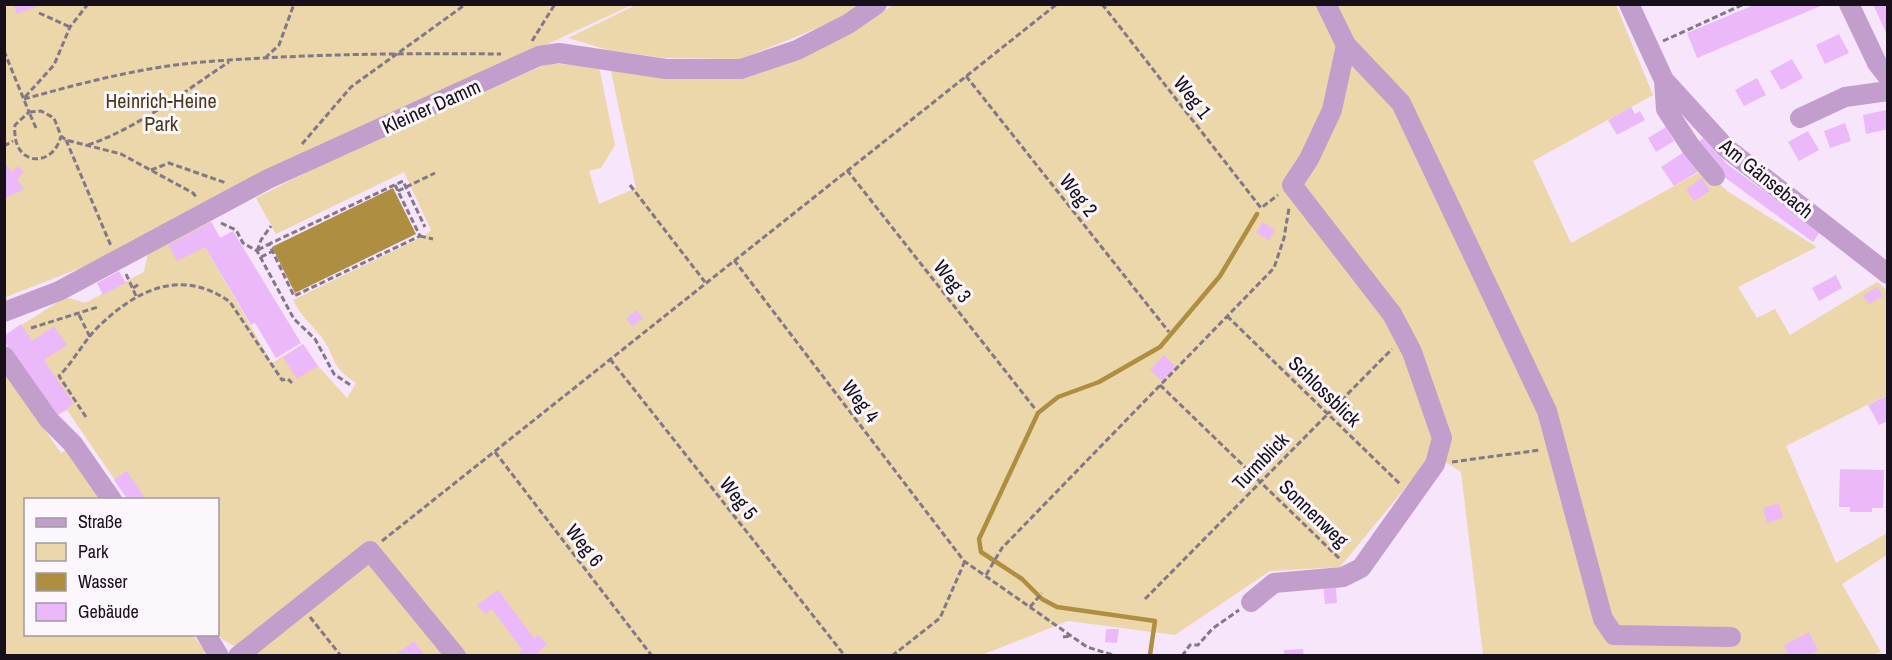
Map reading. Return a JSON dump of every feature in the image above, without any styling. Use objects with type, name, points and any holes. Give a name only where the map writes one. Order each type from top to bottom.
[{"type":"street","name":"Kleiner Damm","points":[[4,312],[60,291],[268,180],[534,59],[559,53],[666,69],[741,69],[797,50],[848,24],[878,4]]},
{"type":"street","points":[[1326,4],[1346,45],[1401,103],[1547,411],[1603,620],[1614,635],[1731,637]]},
{"type":"street","name":"Am Gänsebach","points":[[1629,4],[1664,80],[1726,148],[1887,274]]},
{"type":"street","points":[[1849,4],[1877,63],[1887,77]]},
{"type":"street","points":[[1251,602],[1274,583],[1343,577],[1361,568],[1435,464],[1442,438],[1411,349],[1392,314],[1292,185],[1309,159],[1332,110],[1346,45]]},
{"type":"street","points":[[1664,80],[1666,109],[1691,147],[1715,176]]},
{"type":"street","points":[[1800,118],[1845,97],[1887,91]]},
{"type":"street","points":[[4,356],[49,420],[73,444],[111,498]]},
{"type":"street","points":[[238,656],[300,604],[370,551],[456,656]]},
{"type":"street","points":[[207,636],[219,656]]},
{"type":"path","points":[[24,99],[54,65],[70,27],[88,4]]},
{"type":"path","points":[[264,60],[279,45],[294,4]]},
{"type":"path","points":[[297,150],[351,87],[466,4]]},
{"type":"path","points":[[534,59],[524,54],[555,4]]},
{"type":"path","points":[[370,551],[1057,4]]},
{"type":"path","name":"Weg 1","points":[[1102,4],[1261,208],[1292,185]]},
{"type":"path","points":[[1647,47],[1744,4]]},
{"type":"path","points":[[41,14],[70,27]]},
{"type":"path","points":[[4,51],[36,128]]},
{"type":"path","points":[[24,99],[96,79],[201,62],[399,53],[501,54]]},
{"type":"path","points":[[86,145],[120,133],[145,119],[231,61]]},
{"type":"path","name":"Weg 2","points":[[966,76],[1169,332]]},
{"type":"path","points":[[61,136],[59,145],[51,155],[33,159],[22,154],[13,141],[15,125],[28,112],[41,111],[54,118],[61,136],[66,140],[121,154],[193,193],[222,225],[236,230],[243,243],[257,251],[294,319],[315,339],[334,374],[352,386]]},
{"type":"path","points":[[66,140],[117,260],[137,298]]},
{"type":"path","points":[[4,146],[13,141]]},
{"type":"path","points":[[151,170],[169,163],[233,186]]},
{"type":"path","name":"Weg 3","points":[[847,170],[1036,410]]},
{"type":"path","points":[[398,191],[435,173]]},
{"type":"path","points":[[257,251],[403,181],[424,227]]},
{"type":"path","points":[[395,185],[420,236]]},
{"type":"path","points":[[630,185],[705,282]]},
{"type":"path","points":[[986,575],[1002,548],[1274,268],[1284,238],[1288,212]]},
{"type":"path","points":[[257,251],[261,240],[271,226]]},
{"type":"path","points":[[269,244],[294,296],[420,236],[432,239]]},
{"type":"path","points":[[261,257],[273,251]]},
{"type":"path","name":"Weg 4","points":[[733,260],[964,561]]},
{"type":"path","points":[[86,417],[59,376],[110,316],[137,298],[168,284],[180,282],[218,294],[230,302],[282,380],[288,379],[292,383]]},
{"type":"path","points":[[133,288],[139,284]]},
{"type":"path","points":[[31,328],[79,315],[98,307]]},
{"type":"path","points":[[79,315],[90,337]]},
{"type":"path","name":"Schlossblick","points":[[1227,316],[1403,487]]},
{"type":"path","name":"Turmblick","points":[[1145,599],[1396,345]]},
{"type":"path","name":"Weg 5","points":[[610,359],[845,656]]},
{"type":"path","name":"Sonnenweg","points":[[1160,385],[1343,563]]},
{"type":"path","points":[[1435,464],[1557,448]]},
{"type":"path","name":"Weg 6","points":[[495,452],[652,656]]},
{"type":"path","points":[[892,656],[940,618],[964,561],[1087,647],[1116,656]]},
{"type":"path","points":[[1030,607],[1042,593]]},
{"type":"path","points":[[1182,656],[1190,645],[1198,645],[1212,629],[1251,602]]},
{"type":"path","points":[[300,604],[341,656]]},
{"type":"path","points":[[1063,637],[1070,636]]},
{"type":"green space","name":"Heinrich-Heine Park","points":[[11,4],[632,5],[331,144],[111,256],[6,297],[4,8]]},
{"type":"green space","points":[[636,5],[861,5],[835,21],[741,59],[665,58],[608,50],[568,38]]},
{"type":"green space","points":[[893,5],[1616,5],[1653,95],[1533,161],[1571,243],[1705,169],[1727,191],[1817,247],[1738,287],[1757,318],[1775,309],[1790,335],[1877,282],[1887,290],[1887,395],[1786,446],[1836,563],[1887,533],[1887,555],[1842,584],[1881,652],[1868,656],[1483,655],[1461,472],[1433,454],[1340,567],[1270,571],[1175,635],[1068,621],[979,656],[257,655],[246,641],[237,648],[222,639],[219,634],[219,498],[127,498],[67,410],[56,416],[5,341],[4,336],[66,297],[85,303],[144,272],[148,253],[211,221],[220,238],[205,247],[272,363],[303,344],[318,366],[347,398],[356,383],[336,365],[325,341],[302,315],[293,300],[424,236],[431,230],[404,172],[276,234],[256,198],[323,164],[549,63],[599,67],[615,145],[601,168],[589,171],[599,204],[636,188],[610,67],[664,76],[743,79],[803,58],[853,32]]},
{"type":"green space","points":[[4,372],[61,453],[67,449],[101,498],[24,498],[24,636],[194,636],[205,651],[204,655],[5,655]]},
{"type":"water","points":[[393,188],[416,234],[295,293],[272,247]]},
{"type":"building","points":[[35,4],[36,7],[17,14],[14,6]]},
{"type":"building","points":[[1873,4],[1888,4],[1888,37]]},
{"type":"building","points":[[1754,5],[1823,5],[1697,58],[1687,33]]},
{"type":"building","points":[[1839,34],[1849,53],[1825,64],[1816,45]]},
{"type":"building","points":[[1792,59],[1803,78],[1781,90],[1770,71]]},
{"type":"building","points":[[1757,78],[1766,95],[1744,106],[1735,90]]},
{"type":"building","points":[[1631,107],[1635,114],[1640,111],[1645,120],[1617,135],[1608,120]]},
{"type":"building","points":[[1886,110],[1888,129],[1866,134],[1863,115]]},
{"type":"building","points":[[1845,123],[1851,141],[1830,148],[1824,131]]},
{"type":"building","points":[[1666,127],[1674,141],[1656,152],[1648,138]]},
{"type":"building","points":[[1808,131],[1819,150],[1799,161],[1788,142]]},
{"type":"building","points":[[1703,138],[1727,164],[1820,232],[1813,242],[1720,174],[1694,147]]},
{"type":"building","points":[[1687,150],[1701,170],[1674,186],[1661,167]]},
{"type":"building","points":[[7,165],[11,172],[19,166],[24,173],[17,179],[24,189],[4,199],[4,167]]},
{"type":"building","points":[[1702,178],[1710,191],[1694,201],[1686,189]]},
{"type":"building","points":[[211,222],[220,238],[233,231],[301,343],[276,358],[255,323],[251,325],[205,247],[177,261],[168,245]]},
{"type":"building","points":[[1263,222],[1275,230],[1269,240],[1256,233]]},
{"type":"building","points":[[119,271],[126,283],[103,295],[97,283]]},
{"type":"building","points":[[1836,275],[1842,288],[1819,301],[1812,288]]},
{"type":"building","points":[[1877,287],[1883,296],[1869,304],[1863,296]]},
{"type":"building","points":[[636,310],[643,318],[633,327],[626,319]]},
{"type":"building","points":[[21,324],[32,341],[54,326],[67,345],[44,360],[74,404],[56,416],[4,341],[4,336]]},
{"type":"building","points":[[303,344],[318,366],[297,379],[283,357]]},
{"type":"building","points":[[1164,355],[1176,367],[1162,381],[1150,370]]},
{"type":"building","points":[[1888,395],[1888,421],[1879,425],[1868,405]]},
{"type":"building","points":[[1840,469],[1884,470],[1883,508],[1872,508],[1872,512],[1850,512],[1850,507],[1839,507]]},
{"type":"building","points":[[127,471],[145,498],[127,498],[114,480]]},
{"type":"building","points":[[1779,503],[1783,518],[1767,523],[1763,508]]},
{"type":"building","points":[[1343,581],[1340,588],[1336,588],[1337,603],[1325,604],[1323,583]]},
{"type":"building","points":[[498,590],[534,638],[538,635],[547,645],[533,656],[521,656],[519,652],[522,650],[492,609],[485,614],[477,605]]},
{"type":"building","points":[[1106,629],[1119,629],[1117,643],[1105,642]]},
{"type":"building","points":[[1809,632],[1818,650],[1807,656],[1789,656],[1784,645]]},
{"type":"building","points":[[414,641],[425,656],[400,656],[398,653]]},
{"type":"building","points":[[1303,649],[1304,656],[1284,656],[1284,650]]},
{"type":"waterway","points":[[1150,655],[1155,621],[1057,607],[1042,599],[1022,579],[981,552],[979,539],[1038,413],[1058,397],[1099,382],[1160,347],[1220,276],[1257,214]]}]
